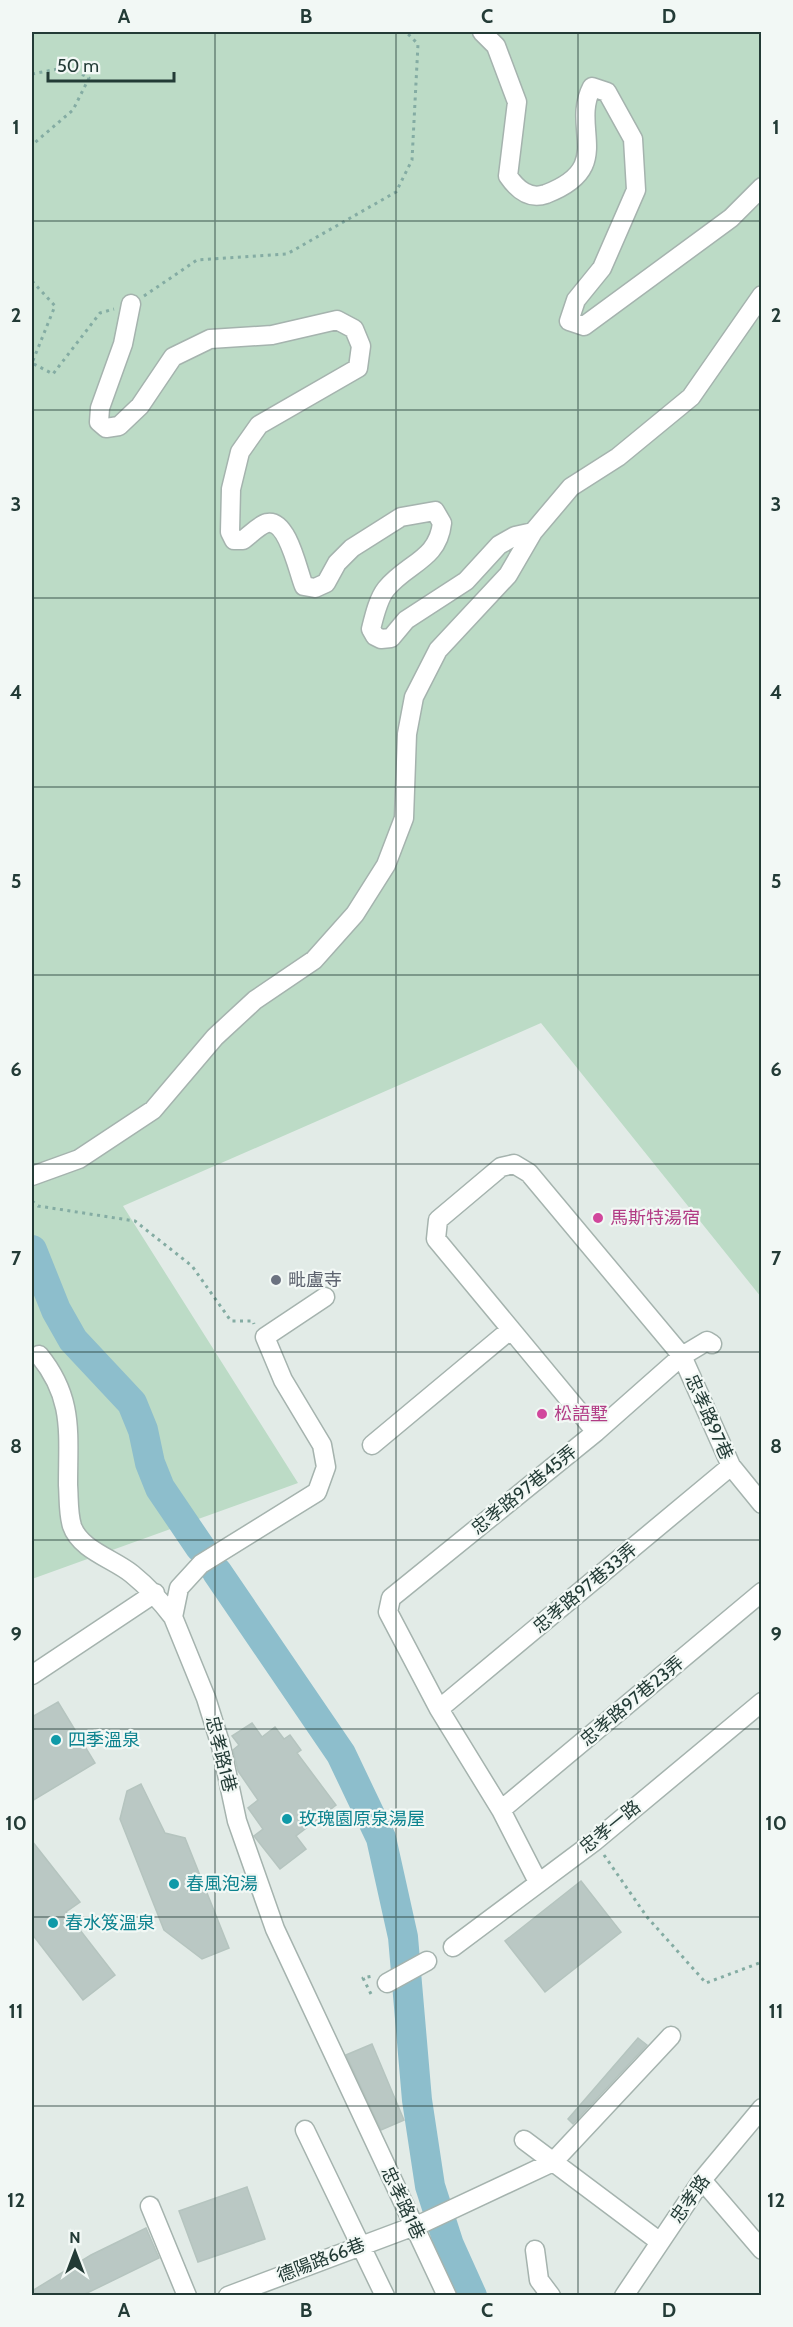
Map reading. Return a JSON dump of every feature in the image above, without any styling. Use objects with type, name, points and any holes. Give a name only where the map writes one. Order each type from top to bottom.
[{"type":"street","points":[[482,32],[496,46],[517,102],[508,176],[518,190],[538,197],[560,188],[583,167],[589,144],[584,102],[592,87],[607,92],[633,139],[636,190],[602,268],[576,300],[569,321],[584,326],[731,218],[762,187]]},
{"type":"street","points":[[32,1176],[80,1159],[153,1110],[215,1037],[255,1000],[314,960],[355,914],[386,865],[404,818],[407,734],[414,696],[438,650],[508,574],[533,532],[572,487],[618,457],[691,397],[762,295]]},
{"type":"street","points":[[131,304],[123,344],[100,408],[99,422],[106,428],[119,426],[140,406],[173,357],[210,339],[272,335],[337,320],[354,329],[361,346],[358,368],[259,425],[240,452],[231,489],[230,532],[234,540],[243,540],[265,523],[273,523],[290,543],[304,586],[315,588],[326,583],[337,562],[352,548],[400,517],[435,512],[442,523],[440,539],[433,550],[385,590],[371,629],[375,636],[381,639],[391,638],[406,620],[466,581],[499,545],[515,536],[533,532]]},
{"type":"street","name":"忠孝路97巷","points":[[596,1432],[435,1239],[438,1220],[501,1167],[514,1164],[529,1173],[682,1356],[731,1466],[762,1504]]},
{"type":"street","points":[[172,1617],[179,1588],[201,1564],[317,1491],[326,1467],[322,1445],[283,1380],[265,1337],[326,1297]]},
{"type":"street","points":[[372,1445],[510,1330]]},
{"type":"street","name":"忠孝路97巷45弄","points":[[439,1709],[388,1612],[391,1599],[596,1432],[682,1356],[707,1341],[712,1344]]},
{"type":"street","name":"忠孝路1巷","points":[[39,1355],[55,1374],[67,1409],[69,1508],[72,1527],[84,1543],[129,1572],[155,1593],[172,1617],[206,1698],[221,1746],[237,1821],[275,1929],[419,2225],[447,2295]]},
{"type":"street","name":"忠孝路97巷33弄","points":[[439,1709],[731,1466]]},
{"type":"street","name":"忠孝路97巷23弄","points":[[501,1810],[762,1592]]},
{"type":"street","points":[[32,1675],[155,1593]]},
{"type":"street","name":"忠孝一路","points":[[453,1947],[594,1841],[762,1702]]},
{"type":"street","points":[[439,1709],[501,1810],[538,1882]]},
{"type":"street","points":[[387,1983],[427,1961]]},
{"type":"street","points":[[553,2162],[671,2036]]},
{"type":"street","name":"忠孝路","points":[[624,2295],[702,2180],[762,2108]]},
{"type":"street","points":[[305,2130],[385,2295]]},
{"type":"street","points":[[524,2139],[660,2242]]},
{"type":"street","name":"德陽路66巷","points":[[228,2295],[360,2244],[419,2225],[553,2162]]},
{"type":"street","points":[[702,2180],[762,2250]]},
{"type":"street","points":[[150,2206],[187,2295]]},
{"type":"street","points":[[535,2250],[539,2280],[551,2295]]},
{"type":"path","points":[[32,281],[55,306],[32,363],[53,374],[100,313],[131,304],[197,260],[287,254],[396,192],[412,160],[418,44],[406,32]]},
{"type":"path","points":[[32,74],[68,67],[89,78],[73,110],[32,145]]},
{"type":"path","points":[[32,1201],[38,1206],[135,1221],[192,1266],[231,1321],[253,1322],[265,1337]]},
{"type":"path","points":[[594,1841],[647,1917],[706,1983],[762,1962]]},
{"type":"green space","points":[[32,32],[761,32],[761,1297],[541,1023],[123,1206],[298,1483],[32,1579]]},
{"type":"building","name":"四季溫泉","points":[[58,1702],[95,1763],[32,1801],[32,1717]]},
{"type":"building","points":[[252,1723],[262,1737],[275,1727],[284,1739],[290,1735],[301,1750],[297,1753],[336,1805],[296,1836],[306,1849],[280,1869],[254,1836],[263,1829],[248,1808],[258,1800],[238,1771],[233,1750],[239,1745],[232,1736]]},
{"type":"building","name":"春風泡湯","points":[[141,1784],[165,1833],[185,1838],[229,1948],[202,1959],[164,1930],[120,1819],[127,1791]]},
{"type":"building","name":"春水笈溫泉","points":[[32,1841],[80,1902],[66,1912],[115,1975],[83,2000],[32,1934]]},
{"type":"building","points":[[581,1881],[621,1932],[545,1992],[505,1941]]},
{"type":"building","points":[[638,2038],[647,2045],[573,2124],[568,2119]]},
{"type":"building","points":[[372,2044],[404,2120],[381,2130],[346,2055]]},
{"type":"building","points":[[247,2187],[265,2239],[198,2262],[179,2211]]},
{"type":"building","points":[[146,2228],[159,2258],[83,2295],[32,2295],[32,2291],[91,2255]]},
{"type":"waterway","points":[[32,1250],[56,1310],[73,1340],[132,1403],[143,1430],[150,1463],[160,1488],[200,1547]]},
{"type":"waterway","points":[[217,1572],[341,1754],[381,1838],[403,1937],[417,2100],[430,2186],[449,2245],[472,2296]]},
{"type":"place","name":"馬斯特湯宿","points":[[598,1218]]},
{"type":"place","name":"毗盧寺","points":[[276,1280]]},
{"type":"place","name":"松語墅","points":[[542,1414]]},
{"type":"place","name":"四季溫泉","points":[[56,1740]]},
{"type":"place","name":"玫瑰園原泉湯屋","points":[[287,1819]]},
{"type":"place","name":"春風泡湯","points":[[174,1884]]},
{"type":"place","name":"春水笈溫泉","points":[[53,1923]]}]
